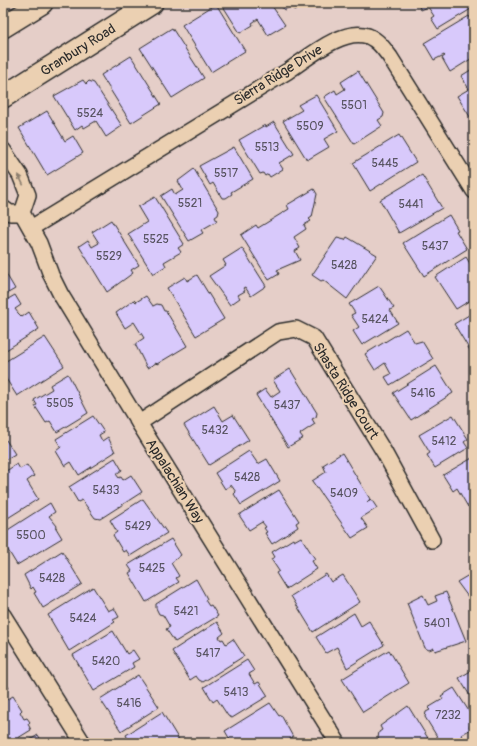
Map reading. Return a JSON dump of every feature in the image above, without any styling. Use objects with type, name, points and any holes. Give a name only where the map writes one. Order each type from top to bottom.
[{"type":"main road","points":[[3,27],[42,3]]},
{"type":"main road","name":"Granbury Road","points":[[3,97],[152,3]]},
{"type":"street","name":"Sierra Ridge Drive","points":[[31,228],[288,71],[324,47],[344,36],[358,34],[368,36],[379,42],[390,56],[474,191]]},
{"type":"street","points":[[3,150],[20,176],[28,195],[22,213],[10,213],[3,208]]},
{"type":"street","name":"Appalachian Way","points":[[22,213],[39,242],[61,295],[138,423],[338,743]]},
{"type":"street","name":"Shasta Ridge Court","points":[[138,423],[278,332],[296,329],[314,338],[384,452],[432,540]]},
{"type":"street","points":[[3,615],[83,743]]},
{"type":"building","points":[[221,3],[270,3],[285,25],[268,35],[258,19],[252,23],[253,25],[240,33]]},
{"type":"building","points":[[280,3],[305,3],[294,10],[291,6],[284,10]]},
{"type":"building","points":[[305,3],[315,3],[308,7]]},
{"type":"building","points":[[417,3],[468,3],[471,9],[438,29],[431,18],[434,16],[428,7],[421,10]]},
{"type":"building","points":[[216,4],[245,51],[211,72],[182,25]]},
{"type":"building","points":[[469,16],[474,24],[474,57],[450,72],[442,58],[445,56],[444,55],[434,60],[424,43]]},
{"type":"building","points":[[172,28],[204,78],[172,98],[140,48]]},
{"type":"building","points":[[131,56],[161,104],[131,123],[101,75]]},
{"type":"building","points":[[474,68],[474,118],[472,120],[457,96],[469,89],[461,76]]},
{"type":"building","points":[[358,71],[384,113],[383,117],[378,120],[382,126],[354,144],[324,97],[335,90],[337,94],[345,89],[341,82]]},
{"type":"building","points":[[83,80],[86,84],[89,81],[94,83],[122,126],[106,137],[96,121],[84,128],[82,125],[75,130],[54,96]]},
{"type":"building","points":[[316,95],[338,131],[324,139],[329,147],[307,160],[283,121],[302,110],[298,105]]},
{"type":"building","points":[[47,111],[65,141],[73,136],[83,153],[47,175],[19,128]]},
{"type":"building","points":[[274,122],[294,154],[279,163],[283,169],[270,177],[268,174],[265,176],[263,173],[260,174],[239,140],[265,125],[266,127]]},
{"type":"building","points":[[399,135],[416,162],[370,191],[353,163]]},
{"type":"building","points":[[234,147],[253,179],[231,192],[232,194],[226,198],[222,198],[213,183],[210,185],[199,166]]},
{"type":"building","points":[[194,169],[219,211],[218,215],[215,217],[217,221],[201,230],[203,233],[189,241],[161,196],[172,189],[175,195],[183,190],[178,181]]},
{"type":"building","points":[[422,175],[442,208],[399,233],[380,200]]},
{"type":"building","points":[[314,189],[317,194],[312,217],[309,219],[311,221],[304,225],[306,229],[294,237],[300,248],[295,251],[300,260],[277,270],[279,274],[269,280],[241,235],[256,225],[258,228],[289,209],[287,205]]},
{"type":"building","points":[[155,197],[184,244],[178,248],[181,252],[164,262],[166,266],[153,274],[128,234],[147,222],[138,207]]},
{"type":"building","points":[[449,215],[458,230],[456,231],[467,249],[424,276],[403,243]]},
{"type":"building","points":[[111,220],[139,265],[131,270],[133,273],[107,292],[79,246],[88,240],[92,247],[99,243],[92,232]]},
{"type":"building","points":[[347,237],[377,255],[347,299],[323,280],[321,281],[312,275],[337,238],[345,240]]},
{"type":"building","points":[[242,248],[266,286],[251,296],[245,287],[243,288],[245,291],[238,295],[240,298],[230,305],[209,276],[226,265],[223,260]]},
{"type":"building","points":[[466,257],[474,270],[474,298],[456,309],[435,277]]},
{"type":"building","points":[[5,272],[15,289],[3,296],[3,273]]},
{"type":"building","points":[[197,275],[224,319],[196,336],[167,288],[185,277],[187,281]]},
{"type":"building","points":[[379,286],[394,308],[390,310],[398,323],[362,345],[353,331],[359,327],[351,315],[355,313],[349,304]]},
{"type":"building","points":[[15,295],[21,305],[15,309],[22,317],[29,312],[39,329],[3,352],[3,302]]},
{"type":"building","points":[[146,296],[153,306],[157,304],[161,305],[164,311],[166,311],[187,346],[157,364],[156,363],[147,368],[135,344],[144,338],[134,322],[125,328],[116,313],[134,300],[136,302]]},
{"type":"building","points":[[474,312],[474,357],[454,324]]},
{"type":"building","points":[[406,329],[415,343],[422,341],[433,359],[390,385],[385,377],[391,374],[385,363],[375,370],[365,354]]},
{"type":"building","points":[[45,337],[64,366],[17,396],[3,374],[3,363]]},
{"type":"building","points":[[436,366],[453,393],[411,420],[393,393]]},
{"type":"building","points":[[290,369],[317,413],[316,417],[312,419],[315,424],[300,434],[303,438],[288,447],[256,395],[265,389],[271,397],[280,391],[273,380]]},
{"type":"building","points":[[68,374],[88,413],[57,432],[50,421],[46,423],[35,406],[37,405],[34,400],[52,389],[50,385]]},
{"type":"building","points":[[214,406],[223,421],[233,415],[249,440],[209,465],[184,425]]},
{"type":"building","points":[[453,415],[468,439],[464,442],[468,448],[435,468],[427,455],[430,453],[419,435]]},
{"type":"building","points":[[93,416],[104,432],[99,435],[102,441],[108,437],[115,452],[79,475],[71,462],[65,466],[56,451],[61,447],[56,439]]},
{"type":"building","points":[[6,440],[15,454],[3,461],[3,441]]},
{"type":"building","points":[[249,451],[258,464],[267,459],[280,481],[241,505],[234,494],[236,492],[231,485],[225,489],[215,473]]},
{"type":"building","points":[[342,453],[370,499],[367,502],[371,499],[377,508],[361,518],[368,528],[352,538],[312,481],[326,472],[323,465]]},
{"type":"building","points":[[474,457],[474,503],[468,507],[457,488],[453,491],[443,475]]},
{"type":"building","points":[[115,458],[122,470],[116,474],[119,478],[121,477],[123,480],[131,475],[142,492],[100,519],[95,518],[82,500],[78,502],[69,487]]},
{"type":"building","points":[[17,464],[20,469],[27,465],[34,476],[27,481],[38,499],[3,521],[3,473]]},
{"type":"building","points":[[279,490],[299,521],[296,523],[298,527],[272,544],[265,533],[267,532],[264,528],[266,527],[262,522],[249,530],[239,515]]},
{"type":"building","points":[[143,499],[167,533],[130,556],[126,550],[123,552],[113,535],[117,532],[110,520]]},
{"type":"building","points":[[50,503],[55,512],[49,516],[57,526],[56,528],[62,538],[17,565],[3,542],[3,533]]},
{"type":"building","points":[[301,537],[315,559],[312,561],[317,569],[286,589],[276,573],[279,571],[271,559],[275,557],[272,552],[293,539],[294,541]]},
{"type":"building","points":[[171,539],[181,555],[171,563],[179,576],[176,578],[179,582],[146,602],[129,573],[132,571],[128,565]]},
{"type":"building","points":[[62,551],[82,584],[43,608],[34,593],[36,592],[33,587],[31,589],[24,575]]},
{"type":"building","points":[[474,572],[474,605],[457,582]]},
{"type":"building","points":[[326,574],[331,582],[343,575],[360,602],[313,632],[291,596]]},
{"type":"building","points":[[196,579],[207,599],[205,600],[209,606],[211,605],[218,616],[175,642],[166,629],[170,627],[163,615],[159,614],[156,604]]},
{"type":"building","points":[[93,587],[108,611],[114,608],[119,617],[113,620],[115,622],[69,651],[48,615]]},
{"type":"building","points":[[446,592],[466,641],[435,651],[434,648],[429,650],[425,648],[407,603],[423,595],[428,605],[437,601],[435,596]]},
{"type":"building","points":[[354,613],[361,626],[369,621],[384,645],[347,668],[337,647],[326,653],[316,637]]},
{"type":"building","points":[[217,622],[224,633],[219,637],[221,640],[223,639],[226,644],[233,639],[244,656],[203,682],[196,676],[190,680],[172,651]]},
{"type":"building","points":[[113,631],[127,654],[133,650],[139,659],[132,663],[134,667],[94,691],[73,655]]},
{"type":"building","points":[[389,650],[409,683],[363,712],[342,679]]},
{"type":"building","points":[[247,660],[254,671],[249,674],[255,684],[259,682],[268,696],[232,718],[228,716],[217,699],[213,702],[204,687]]},
{"type":"building","points":[[474,669],[474,702],[459,678]]},
{"type":"building","points":[[138,675],[159,707],[121,731],[100,699]]},
{"type":"building","points":[[3,679],[9,688],[3,692]]},
{"type":"building","points":[[454,688],[474,719],[474,723],[469,726],[471,729],[461,735],[464,741],[460,743],[441,743],[425,717],[426,712],[430,710],[428,708],[443,699],[441,696]]},
{"type":"building","points":[[13,696],[22,710],[20,712],[24,719],[27,718],[30,722],[28,724],[31,730],[10,743],[3,743],[3,702]]},
{"type":"building","points":[[270,703],[279,716],[281,715],[293,737],[284,743],[232,743],[225,731]]},
{"type":"building","points":[[408,706],[431,743],[381,743],[378,738],[379,732],[382,730],[380,726]]},
{"type":"building","points":[[162,712],[181,743],[130,743],[126,735]]},
{"type":"building","points":[[38,735],[43,743],[25,743]]}]
